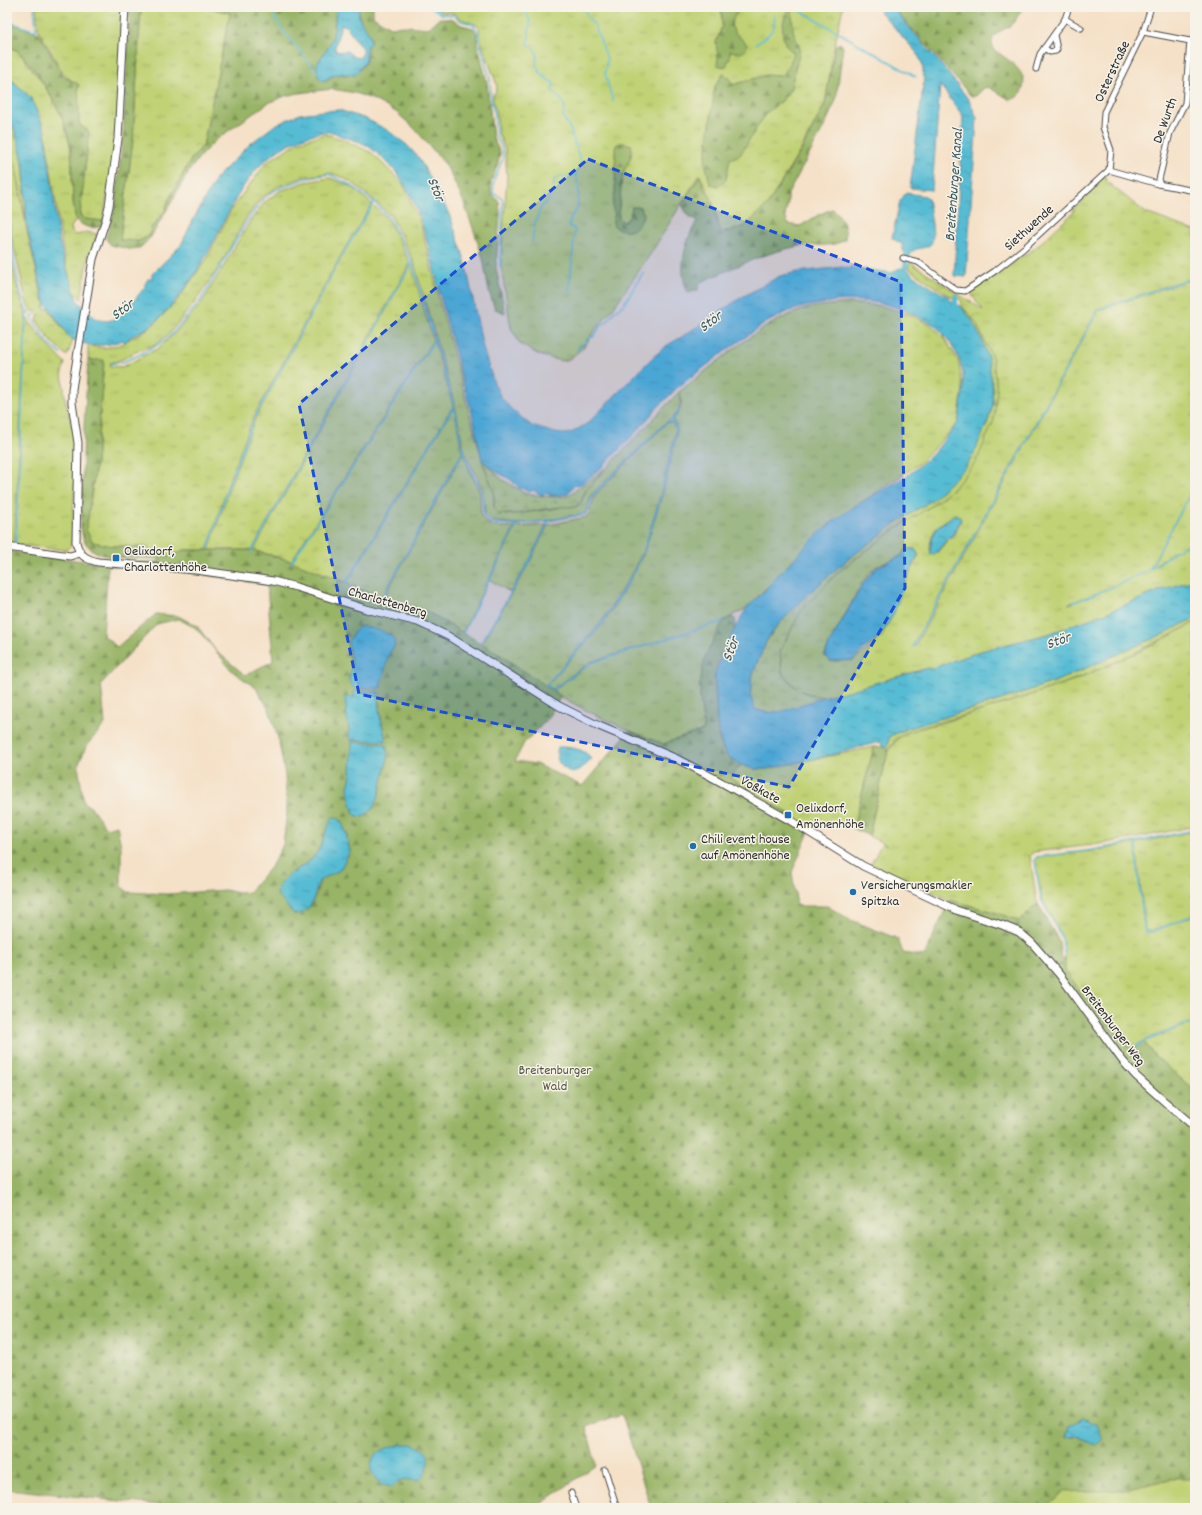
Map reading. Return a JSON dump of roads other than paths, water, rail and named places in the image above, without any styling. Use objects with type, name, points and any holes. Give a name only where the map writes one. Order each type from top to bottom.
[{"type":"main road","points":[[7,547],[70,556],[80,553],[76,542],[78,443],[72,395],[78,345],[93,259],[109,206],[118,139],[125,7]]},
{"type":"main road","name":"Charlottenberg","points":[[80,553],[85,558],[98,562],[152,566],[273,581],[296,586],[366,609],[418,622],[448,636],[570,712],[639,743]]},
{"type":"main road","name":"Voßkate","points":[[639,743],[678,759],[710,776],[790,821],[863,866],[956,910],[1002,924],[1019,932]]},
{"type":"main road","name":"Breitenburger Weg","points":[[1019,932],[1059,974],[1122,1060],[1136,1076],[1148,1088],[1195,1127]]},
{"type":"street","points":[[1036,69],[1040,54],[1065,19],[1069,7]]},
{"type":"street","name":"Osterstraße","points":[[1109,170],[1111,150],[1103,127],[1104,112],[1143,32],[1151,7]]},
{"type":"street","points":[[1065,19],[1081,28]]},
{"type":"street","points":[[1143,32],[1192,40]]},
{"type":"street","points":[[1044,48],[1050,52],[1056,51],[1057,49],[1054,35]]},
{"type":"street","name":"De Wurth","points":[[1158,184],[1170,133],[1185,103],[1192,40]]},
{"type":"street","points":[[1109,170],[1158,184],[1195,191]]},
{"type":"street","name":"Siethwende","points":[[903,258],[918,262],[956,290],[968,290],[1024,248],[1109,170]]},
{"type":"street","points":[[605,1470],[617,1508]]},
{"type":"street","points":[[571,1492],[576,1508]]},
{"type":"water","points":[[337,7],[359,7],[359,18],[370,37],[371,42],[366,48],[366,61],[355,75],[334,75],[323,81],[318,77],[317,64],[332,39]],"holes":[[[341,25],[344,25],[363,48],[363,53],[359,58],[354,57],[347,51],[339,52],[335,50]]]},
{"type":"water","points":[[876,7],[892,7],[945,69],[969,100],[977,118],[966,277],[954,276],[963,116],[940,85],[932,190],[910,188],[924,79],[922,63],[917,53]]},
{"type":"water","name":"Stör","points":[[7,76],[31,98],[45,131],[59,240],[77,300],[93,316],[99,320],[106,321],[112,320],[123,314],[145,287],[148,279],[152,279],[152,274],[181,245],[217,177],[250,144],[275,125],[300,114],[339,110],[366,119],[387,130],[407,145],[418,157],[450,216],[465,260],[483,348],[494,383],[501,397],[511,409],[532,426],[555,433],[571,433],[588,423],[650,360],[666,346],[742,297],[780,276],[798,272],[843,267],[849,269],[850,267],[892,273],[895,270],[904,268],[928,285],[949,297],[950,301],[953,301],[961,307],[972,320],[981,338],[988,357],[992,383],[993,405],[987,424],[973,455],[965,468],[932,500],[896,523],[847,560],[809,593],[779,624],[768,638],[751,679],[751,698],[755,709],[768,713],[783,711],[823,697],[928,668],[933,668],[981,651],[1048,634],[1106,613],[1161,590],[1195,580],[1195,618],[1161,635],[1059,680],[1001,700],[909,728],[892,735],[889,737],[888,745],[883,747],[879,742],[831,755],[767,769],[754,769],[741,765],[729,758],[723,748],[717,723],[715,673],[733,632],[747,608],[812,540],[832,522],[855,506],[907,476],[932,455],[958,423],[964,387],[963,373],[959,358],[942,332],[933,324],[902,309],[874,302],[850,300],[835,301],[789,311],[767,322],[678,387],[601,468],[581,484],[573,486],[568,494],[551,496],[546,493],[542,495],[533,490],[529,492],[519,488],[510,479],[497,472],[482,460],[472,413],[422,225],[407,189],[396,172],[383,158],[366,145],[333,132],[308,136],[279,150],[262,163],[249,179],[237,197],[195,274],[169,308],[148,328],[131,336],[125,342],[123,340],[109,344],[89,345],[75,341],[69,337],[44,300],[27,227],[24,164],[13,125],[7,116]]},
{"type":"water","points":[[906,193],[925,196],[928,198],[933,233],[932,242],[930,245],[913,250],[910,256],[906,256],[902,247],[903,245],[892,238],[900,201]]},
{"type":"water","points":[[954,514],[959,516],[961,520],[951,537],[949,537],[935,554],[931,554],[933,535],[939,526]]},
{"type":"water","points":[[907,549],[915,549],[918,555],[903,587],[893,615],[880,637],[865,648],[853,660],[830,661],[825,656],[829,644],[863,584],[876,568],[901,556]]},
{"type":"water","points":[[361,626],[388,634],[394,640],[395,645],[389,654],[380,688],[353,688],[349,680],[352,665],[348,642],[354,632]]},
{"type":"water","points":[[353,691],[379,692],[379,710],[386,741],[350,740],[345,696],[354,698]]},
{"type":"water","points":[[352,742],[386,744],[388,758],[378,798],[373,809],[363,817],[354,814],[349,796],[348,787],[351,776]]},
{"type":"water","points":[[558,747],[581,750],[589,755],[591,759],[586,765],[573,773],[565,769],[558,760]]},
{"type":"water","points":[[336,817],[344,827],[350,851],[340,870],[320,880],[310,906],[302,913],[295,915],[277,895],[278,888],[285,878],[315,856],[321,846],[332,818]]},
{"type":"water","points":[[1083,1418],[1096,1424],[1100,1436],[1103,1439],[1096,1445],[1075,1435],[1066,1437],[1069,1427]]},
{"type":"water","points":[[412,1444],[423,1449],[428,1455],[426,1472],[417,1480],[400,1480],[392,1487],[382,1485],[371,1470],[371,1463],[374,1457],[379,1452],[392,1446]]},
{"type":"waterway","points":[[7,21],[36,31],[34,7]]},
{"type":"waterway","points":[[269,7],[272,10],[278,24],[317,72]]},
{"type":"waterway","points":[[431,7],[442,14],[454,15],[461,21],[473,24],[479,34],[490,80],[496,136],[502,148],[503,158],[494,180],[493,194],[501,197],[503,200],[500,267]]},
{"type":"waterway","points":[[524,7],[530,21],[528,44],[537,53],[536,63],[540,73],[554,83],[552,91],[559,97],[565,107],[563,117],[570,129],[581,163],[576,174],[579,191],[577,209],[571,217],[569,226],[575,229],[569,293]]},
{"type":"waterway","points":[[583,7],[589,19],[595,26],[607,59],[605,73],[613,102]]},
{"type":"waterway","points":[[794,7],[916,77]]},
{"type":"waterway","points":[[756,44],[771,32],[775,20],[774,14]]},
{"type":"waterway","points":[[111,364],[123,362],[139,355],[156,346],[171,335],[199,303],[249,218],[263,199],[274,191],[283,187],[305,179],[329,174],[352,186],[374,202],[389,218],[412,262],[454,406],[463,451],[472,473],[482,491],[484,516],[491,523],[516,525],[585,514],[593,495],[667,422],[675,417],[680,408]]},
{"type":"waterway","points":[[532,242],[535,223],[541,207],[547,202],[552,192],[554,180],[560,176],[568,178],[575,175]]},
{"type":"waterway","points":[[208,549],[231,479],[254,419],[346,249],[374,202]]},
{"type":"waterway","points":[[7,205],[15,267],[25,306],[31,317]]},
{"type":"waterway","points":[[904,274],[907,257]]},
{"type":"waterway","points":[[251,553],[412,262]]},
{"type":"waterway","points":[[577,350],[581,345],[586,343],[587,339],[594,336],[601,325],[608,321],[614,312],[624,304],[643,273]]},
{"type":"waterway","points":[[912,648],[1099,309],[1186,280],[1195,282]]},
{"type":"waterway","points":[[955,309],[956,296]]},
{"type":"waterway","points":[[44,308],[49,304]]},
{"type":"waterway","points":[[16,544],[26,317],[28,311]]},
{"type":"waterway","points":[[37,313],[31,317],[48,343],[61,354]]},
{"type":"waterway","points":[[291,563],[435,339]]},
{"type":"waterway","points":[[346,584],[454,406]]},
{"type":"waterway","points":[[672,421],[677,429],[662,493],[644,550],[631,577],[603,622],[546,685],[553,689],[591,663],[723,621]]},
{"type":"waterway","points":[[381,600],[463,451]]},
{"type":"waterway","points":[[1150,568],[1195,485]]},
{"type":"waterway","points":[[481,643],[530,560],[549,521]]},
{"type":"waterway","points":[[463,633],[516,525]]},
{"type":"waterway","points":[[1073,603],[1120,584],[1147,571],[1181,547],[1195,542]]},
{"type":"waterway","points":[[1065,956],[1062,938],[1041,899],[1035,860],[1037,857],[1093,850],[1195,830]]},
{"type":"waterway","points":[[1135,843],[1144,929],[1146,932],[1152,932],[1195,914]]},
{"type":"waterway","points":[[1133,1048],[1149,1039],[1195,1021]]},
{"type":"place","name":"Oelixdorf, Charlottenhöhe","points":[[116,558]]},
{"type":"place","name":"Oelixdorf, Amönenhöhe","points":[[788,815]]},
{"type":"place","name":"Chili event house auf Amönenhöhe","points":[[693,846]]},
{"type":"place","name":"Versicherungsmakler Spitzka","points":[[853,892]]},
{"type":"water label","name":"Breitenburger Kanal","points":[[953,185]]},
{"type":"park label","name":"Breitenburger Wald","points":[[555,1078]]}]
